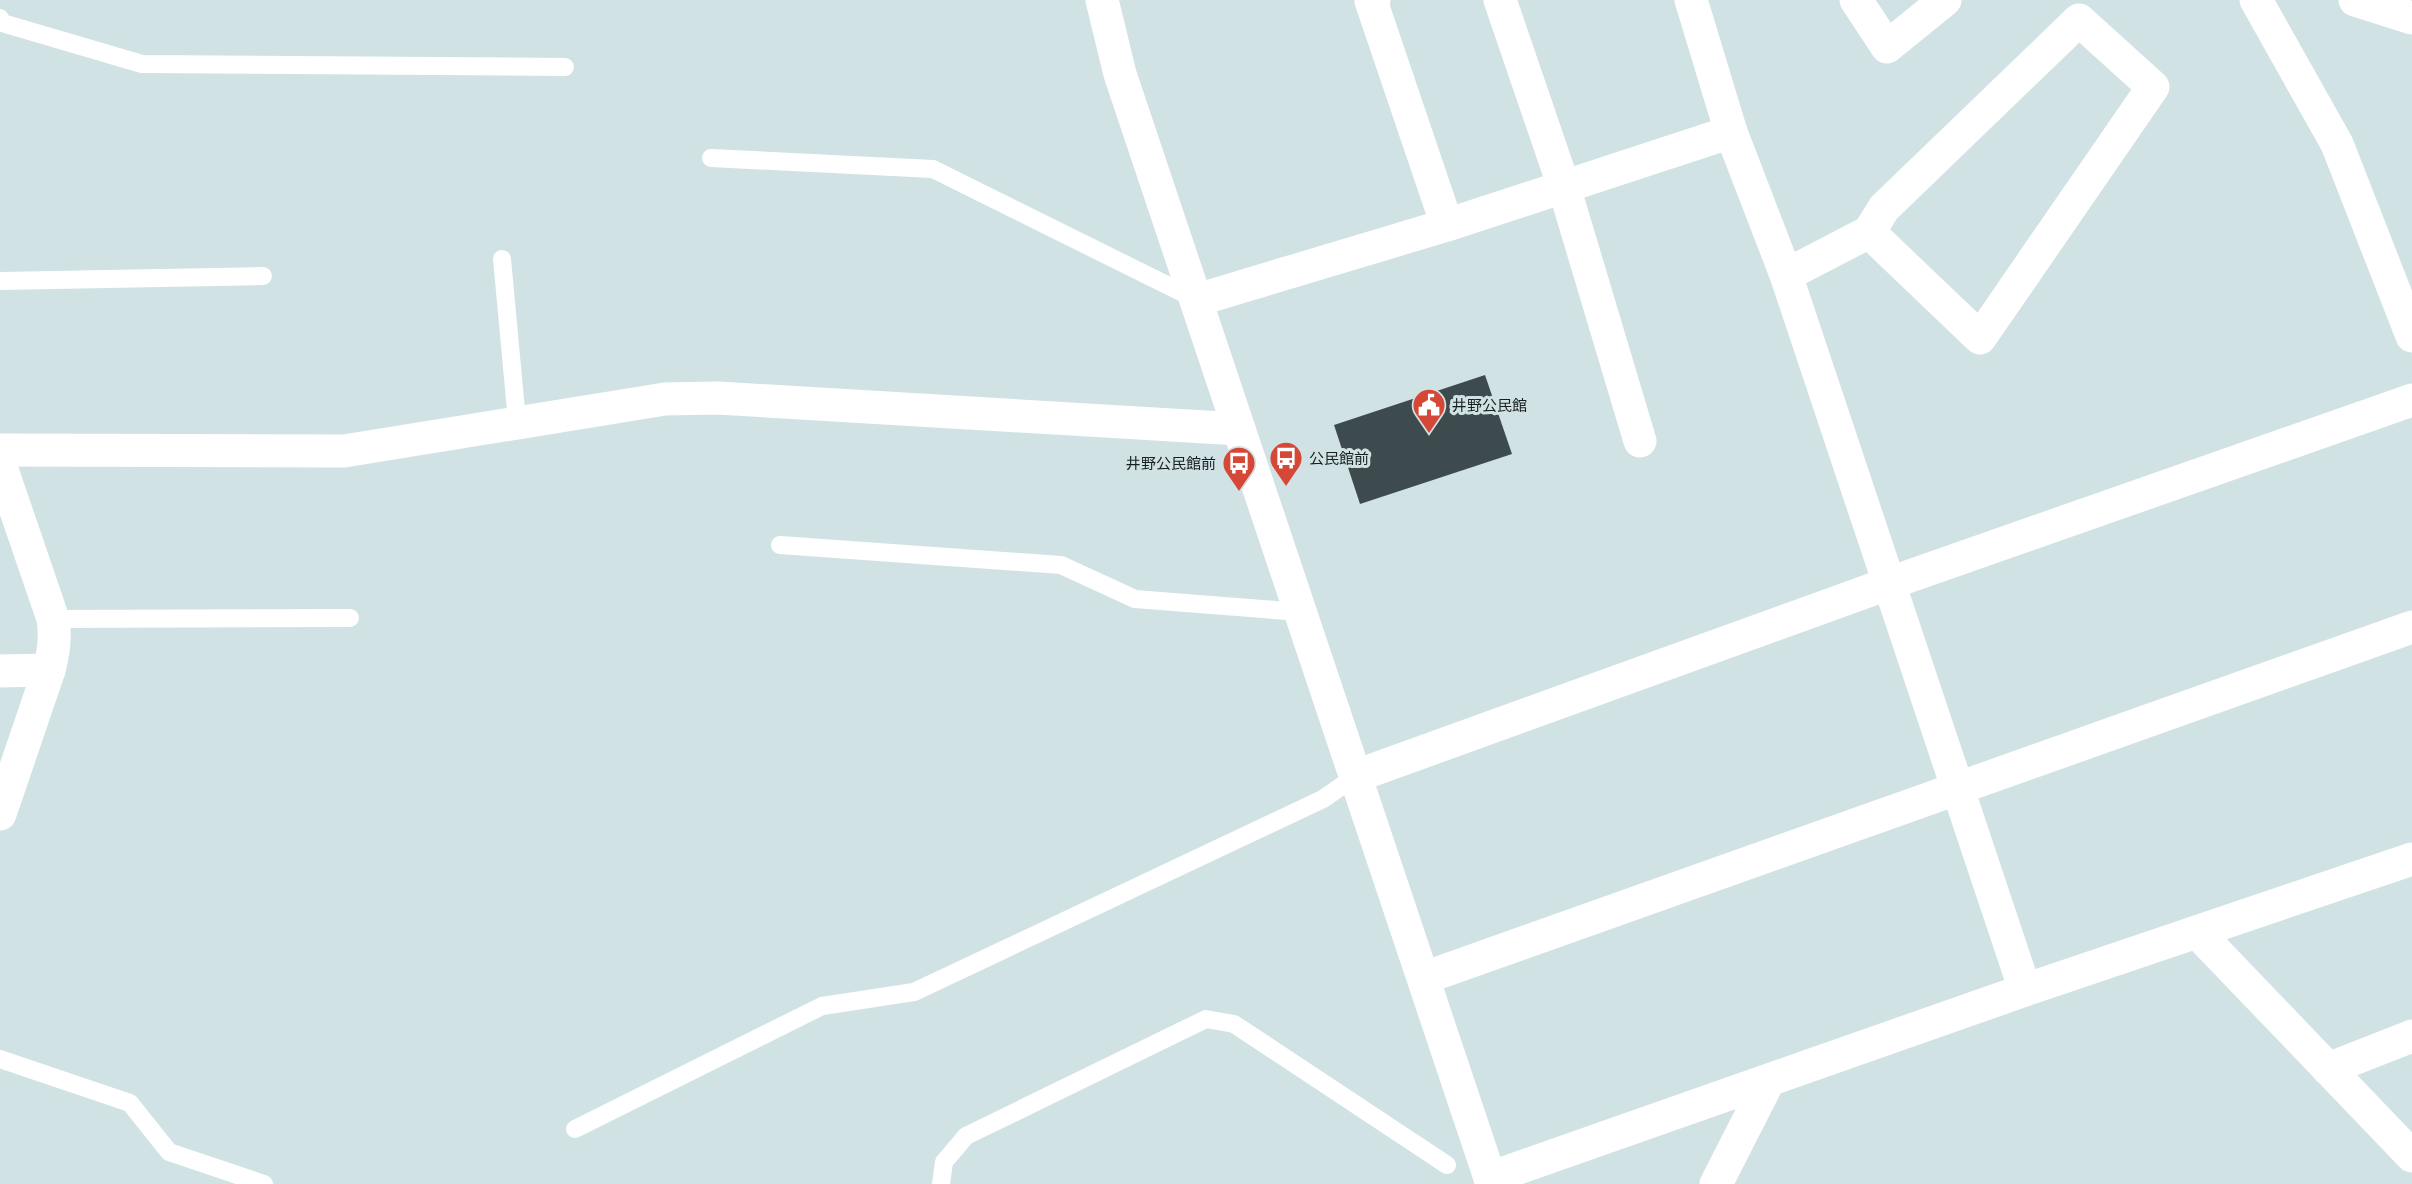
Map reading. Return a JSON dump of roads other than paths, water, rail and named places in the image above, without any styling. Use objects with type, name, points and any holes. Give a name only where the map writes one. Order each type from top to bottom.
[{"type":"street","points":[[1102,0],[1120,74],[1491,1181],[2025,990],[2412,859]]},
{"type":"street","points":[[1374,0],[1371,1],[1447,225]]},
{"type":"street","points":[[1500,0],[1564,187],[1640,441]]},
{"type":"street","points":[[1691,0],[1731,132],[1786,275],[2025,990]]},
{"type":"street","points":[[1856,0],[1887,47],[1945,0]]},
{"type":"street","points":[[2256,0],[2337,144],[2412,336]]},
{"type":"street","points":[[2355,0],[2412,18]]},
{"type":"street","points":[[1786,275],[1869,232],[1884,208],[2079,20],[2153,87],[1980,338],[1869,232]]},
{"type":"street","points":[[1197,300],[1447,225],[1731,132]]},
{"type":"street","points":[[0,450],[344,451],[517,421],[665,399],[718,398],[1239,429]]},
{"type":"street","points":[[1356,776],[1890,583],[2412,400]]},
{"type":"street","points":[[0,465],[56,633],[55,650],[49,670],[0,814]]},
{"type":"street","points":[[1424,978],[2412,627]]},
{"type":"street","points":[[0,671],[49,670]]},
{"type":"street","points":[[2198,933],[2412,1156]]},
{"type":"street","points":[[2328,1069],[2412,1036]]},
{"type":"street","points":[[1716,1184],[1768,1082]]},
{"type":"lane","points":[[0,18],[2,23],[142,64],[565,67]]},
{"type":"lane","points":[[711,158],[933,169],[1197,300]]},
{"type":"lane","points":[[502,259],[517,421]]},
{"type":"lane","points":[[0,281],[263,276]]},
{"type":"lane","points":[[780,545],[1061,565],[1135,599],[1300,612]]},
{"type":"lane","points":[[53,619],[350,618]]},
{"type":"lane","points":[[575,1129],[822,1006],[914,992],[1323,799],[1356,776]]},
{"type":"lane","points":[[941,1184],[944,1162],[966,1136],[1206,1019],[1234,1024],[1447,1165]]},
{"type":"lane","points":[[0,1059],[130,1103],[169,1152],[264,1184]]},
{"type":"place","name":"井野公民館","points":[[1429,434]]},
{"type":"place","name":"公民館前","points":[[1286,487]]},
{"type":"place","name":"井野公民館前","points":[[1239,492]]}]
